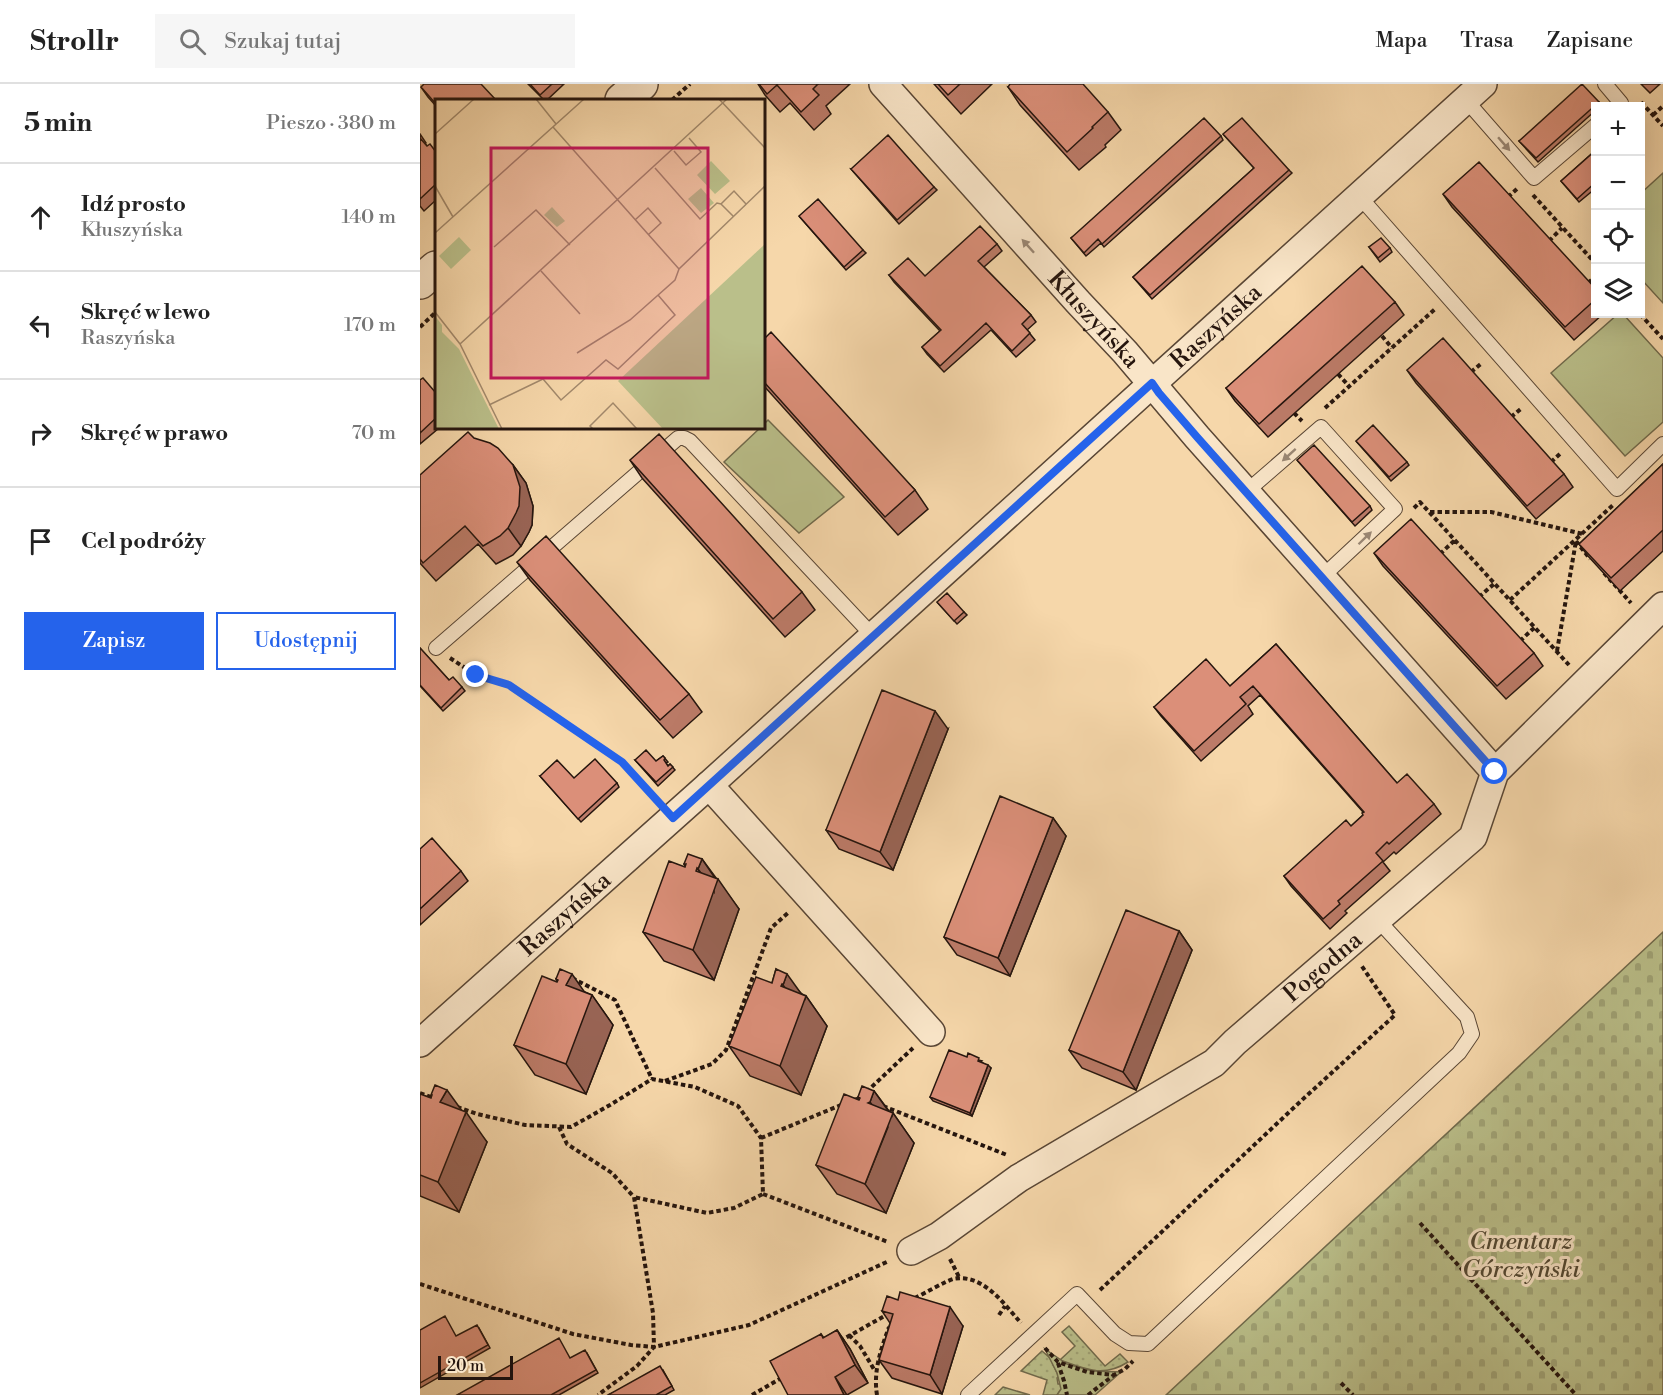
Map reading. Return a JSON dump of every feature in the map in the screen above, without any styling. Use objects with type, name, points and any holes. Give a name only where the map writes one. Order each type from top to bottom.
[{"type":"street","points":[[623,99],[641,84]]},
{"type":"street","name":"Kłuszyńska","points":[[882,84],[1152,383],[1495,772]]},
{"type":"street","name":"Raszyńska","points":[[420,1043],[673,818],[1474,92]]},
{"type":"street","points":[[420,282],[435,269]]},
{"type":"street","name":"Pogodna","points":[[911,1251],[939,1236],[1019,1178],[1214,1063],[1235,1042],[1473,837],[1495,772],[1663,606]]},
{"type":"street","points":[[709,785],[932,1032]]},
{"type":"lane","points":[[1605,84],[1621,102]]},
{"type":"lane","points":[[1474,92],[1534,178],[1591,129]]},
{"type":"lane","points":[[1359,196],[1617,489],[1663,444]]},
{"type":"lane","points":[[1246,492],[1321,427],[1395,509],[1322,578]]},
{"type":"lane","points":[[436,648],[678,438],[690,441],[873,636]]},
{"type":"lane","points":[[968,1395],[1077,1294],[1115,1334],[1129,1343],[1148,1344],[1459,1053],[1472,1034],[1467,1017],[1377,919]]},
{"type":"path","points":[[673,99],[690,84]]},
{"type":"path","points":[[1639,99],[1663,126]]},
{"type":"path","points":[[1653,115],[1663,106]]},
{"type":"path","points":[[1508,197],[1522,184]]},
{"type":"path","points":[[1549,241],[1562,228]]},
{"type":"path","points":[[1323,410],[1438,305]]},
{"type":"path","points":[[420,327],[435,313]]},
{"type":"path","points":[[1644,318],[1663,339]]},
{"type":"path","points":[[1382,336],[1392,348]]},
{"type":"path","points":[[1471,372],[1486,359]]},
{"type":"path","points":[[1338,374],[1349,386]]},
{"type":"path","points":[[1511,417],[1526,405]]},
{"type":"path","points":[[1551,462],[1565,449]]},
{"type":"path","points":[[1411,510],[1420,502],[1570,665]]},
{"type":"path","points":[[1510,600],[1613,505]]},
{"type":"path","points":[[1430,512],[1491,512],[1583,534]]},
{"type":"path","points":[[1603,514],[1610,521]]},
{"type":"path","points":[[1440,554],[1455,540]]},
{"type":"path","points":[[1576,540],[1635,607]]},
{"type":"path","points":[[1557,651],[1576,540]]},
{"type":"path","points":[[1479,597],[1495,583]]},
{"type":"path","points":[[1520,641],[1535,627]]},
{"type":"path","points":[[448,657],[476,675],[509,685],[622,762],[673,818]]},
{"type":"path","points":[[665,1082],[712,1064],[726,1050],[771,928],[809,895]]},
{"type":"path","points":[[1086,1304],[1395,1015],[1346,946]]},
{"type":"path","points":[[569,976],[615,1000],[652,1079]]},
{"type":"path","points":[[760,1138],[860,1098],[932,1032]]},
{"type":"path","points":[[448,1104],[477,1114],[525,1125],[571,1127],[610,1106],[652,1079],[695,1087],[738,1106],[760,1138],[763,1194]]},
{"type":"path","points":[[420,1094],[439,1100]]},
{"type":"path","points":[[860,1098],[871,1102]]},
{"type":"path","points":[[882,1106],[1006,1154],[1019,1178]]},
{"type":"path","points":[[559,1127],[567,1144],[612,1173],[634,1197],[653,1312],[654,1347],[637,1366],[598,1395]]},
{"type":"path","points":[[634,1197],[706,1213],[734,1208],[763,1194],[911,1251]]},
{"type":"path","points":[[1420,1223],[1576,1395]]},
{"type":"path","points":[[420,1284],[573,1334],[654,1347],[749,1325],[911,1251]]},
{"type":"path","points":[[910,1301],[953,1279],[972,1280],[985,1286],[1058,1362],[1066,1395]]},
{"type":"path","points":[[999,1315],[1005,1306]]},
{"type":"path","points":[[833,1347],[849,1335],[896,1309]]},
{"type":"path","points":[[877,1395],[876,1372],[892,1319]]},
{"type":"path","points":[[849,1335],[860,1346],[876,1372]]},
{"type":"path","points":[[1088,1395],[1125,1369],[1148,1344]]},
{"type":"path","points":[[1058,1362],[1087,1372],[1114,1375]]},
{"type":"path","points":[[752,1395],[789,1374]]},
{"type":"path","points":[[1341,1383],[1353,1395]]},
{"type":"green space","points":[[1663,173],[1663,303],[1645,283],[1645,189]]},
{"type":"green space","points":[[1613,318],[1627,318],[1663,358],[1663,422],[1625,456],[1551,373]]},
{"type":"green space","points":[[768,420],[844,497],[799,533],[724,462],[759,429],[765,429],[765,423]]},
{"type":"green space","name":"Cmentarz Górczyński","points":[[1663,932],[1663,1395],[1166,1395]]},
{"type":"green space","points":[[1069,1326],[1105,1366],[1120,1354],[1128,1362],[1102,1371],[1086,1369],[1060,1360],[1075,1346],[1062,1332]]},
{"type":"green space","points":[[1045,1349],[1067,1364],[1093,1371],[1121,1372],[1095,1395],[1057,1395],[1061,1389],[1057,1373]]},
{"type":"green space","points":[[1042,1351],[1050,1358],[1059,1377],[1057,1378],[1058,1384],[1061,1384],[1062,1388],[1057,1395],[1043,1395],[1047,1380],[1021,1371]]},
{"type":"green space","points":[[1003,1387],[1030,1395],[995,1395]]},
{"type":"building","points":[[424,84],[481,84],[495,99],[435,99],[435,103],[421,87]]},
{"type":"building","points":[[530,84],[552,84],[540,95]]},
{"type":"building","points":[[759,84],[818,84],[813,89],[819,95],[801,112],[777,85],[767,94]]},
{"type":"building","points":[[938,84],[960,84],[948,95]]},
{"type":"building","points":[[1010,84],[1083,84],[1108,112],[1067,152],[1008,87]]},
{"type":"building","points":[[1582,84],[1599,102],[1591,102],[1591,109],[1536,158],[1519,141]]},
{"type":"building","points":[[1204,118],[1221,136],[1102,244],[1098,239],[1084,253],[1071,238]]},
{"type":"building","points":[[1242,118],[1289,170],[1150,295],[1133,277],[1254,168],[1223,134]]},
{"type":"building","points":[[888,135],[934,187],[897,220],[851,169]]},
{"type":"building","points":[[420,138],[427,146],[430,144],[435,151],[435,185],[420,199]]},
{"type":"building","points":[[1591,154],[1591,186],[1577,199],[1561,181]]},
{"type":"building","points":[[1479,162],[1591,284],[1591,304],[1565,327],[1443,194]]},
{"type":"building","points":[[818,199],[863,250],[844,267],[799,216]]},
{"type":"building","points":[[980,226],[997,244],[978,261],[1031,315],[1022,324],[1030,333],[1012,351],[986,323],[940,366],[922,347],[941,330],[889,275],[908,258],[925,276]]},
{"type":"building","points":[[1381,238],[1390,248],[1378,258],[1369,247]]},
{"type":"building","points":[[1362,266],[1395,302],[1259,424],[1226,388]]},
{"type":"building","points":[[771,332],[915,490],[885,517],[765,383],[765,338]]},
{"type":"building","points":[[1443,338],[1564,474],[1527,506],[1407,370]]},
{"type":"building","points":[[423,378],[435,392],[435,419],[420,433],[420,380]]},
{"type":"building","points":[[1373,425],[1407,462],[1389,477],[1356,441]]},
{"type":"building","points":[[468,432],[474,438],[498,448],[513,465],[520,487],[519,506],[508,528],[500,536],[483,546],[465,526],[423,563],[420,559],[420,475]]},
{"type":"building","points":[[659,434],[802,592],[773,619],[630,460]]},
{"type":"building","points":[[1314,445],[1370,506],[1352,522],[1297,460]]},
{"type":"building","points":[[1663,464],[1663,530],[1611,578],[1579,544]]},
{"type":"building","points":[[1411,519],[1534,653],[1497,686],[1374,553]]},
{"type":"building","points":[[546,536],[689,694],[660,720],[517,562]]},
{"type":"building","points":[[947,593],[964,612],[954,621],[937,602]]},
{"type":"building","points":[[1276,644],[1397,783],[1407,774],[1434,804],[1376,853],[1383,861],[1338,901],[1340,904],[1323,919],[1284,876],[1346,820],[1351,826],[1364,812],[1253,686],[1240,697],[1246,704],[1194,751],[1154,707],[1206,659],[1230,686]]},
{"type":"building","points":[[420,648],[449,680],[453,677],[462,687],[441,708],[420,685]]},
{"type":"building","points":[[882,690],[935,711],[880,852],[826,830]]},
{"type":"building","points":[[646,750],[656,761],[663,756],[668,766],[670,764],[673,767],[656,782],[635,760]]},
{"type":"building","points":[[595,759],[617,783],[578,819],[540,776],[557,760],[574,778]]},
{"type":"building","points":[[1000,796],[1053,818],[998,958],[944,937]]},
{"type":"building","points":[[432,838],[461,871],[420,909],[420,849]]},
{"type":"building","points":[[688,854],[702,859],[696,871],[718,879],[693,950],[643,932],[669,861],[685,867]]},
{"type":"building","points":[[1126,910],[1179,931],[1123,1072],[1069,1050]]},
{"type":"building","points":[[560,969],[572,974],[566,985],[592,995],[566,1064],[514,1045],[542,976],[557,982]]},
{"type":"building","points":[[776,969],[787,974],[781,986],[806,996],[780,1066],[729,1046],[756,977],[772,983]]},
{"type":"building","points":[[949,1050],[967,1057],[968,1053],[988,1065],[970,1113],[930,1097]]},
{"type":"building","points":[[435,1085],[447,1090],[440,1102],[466,1112],[438,1182],[420,1175],[420,1094],[431,1098]]},
{"type":"building","points":[[862,1086],[874,1091],[868,1103],[893,1113],[865,1184],[816,1165],[844,1094],[859,1100]]},
{"type":"building","points":[[900,1292],[950,1307],[930,1375],[879,1360],[893,1314],[882,1311],[887,1296],[898,1300]]},
{"type":"building","points":[[445,1316],[456,1336],[477,1325],[488,1345],[420,1383],[420,1330]]},
{"type":"building","points":[[837,1330],[855,1365],[835,1377],[844,1395],[788,1395],[770,1361],[821,1334],[823,1338]]},
{"type":"building","points":[[559,1338],[570,1358],[585,1350],[596,1370],[551,1395],[457,1395]]},
{"type":"building","points":[[660,1366],[672,1386],[656,1395],[608,1395]]},
{"type":"route","points":[[476,675],[509,685],[622,762],[673,818],[1152,383],[1197,437],[1495,772]]}]
